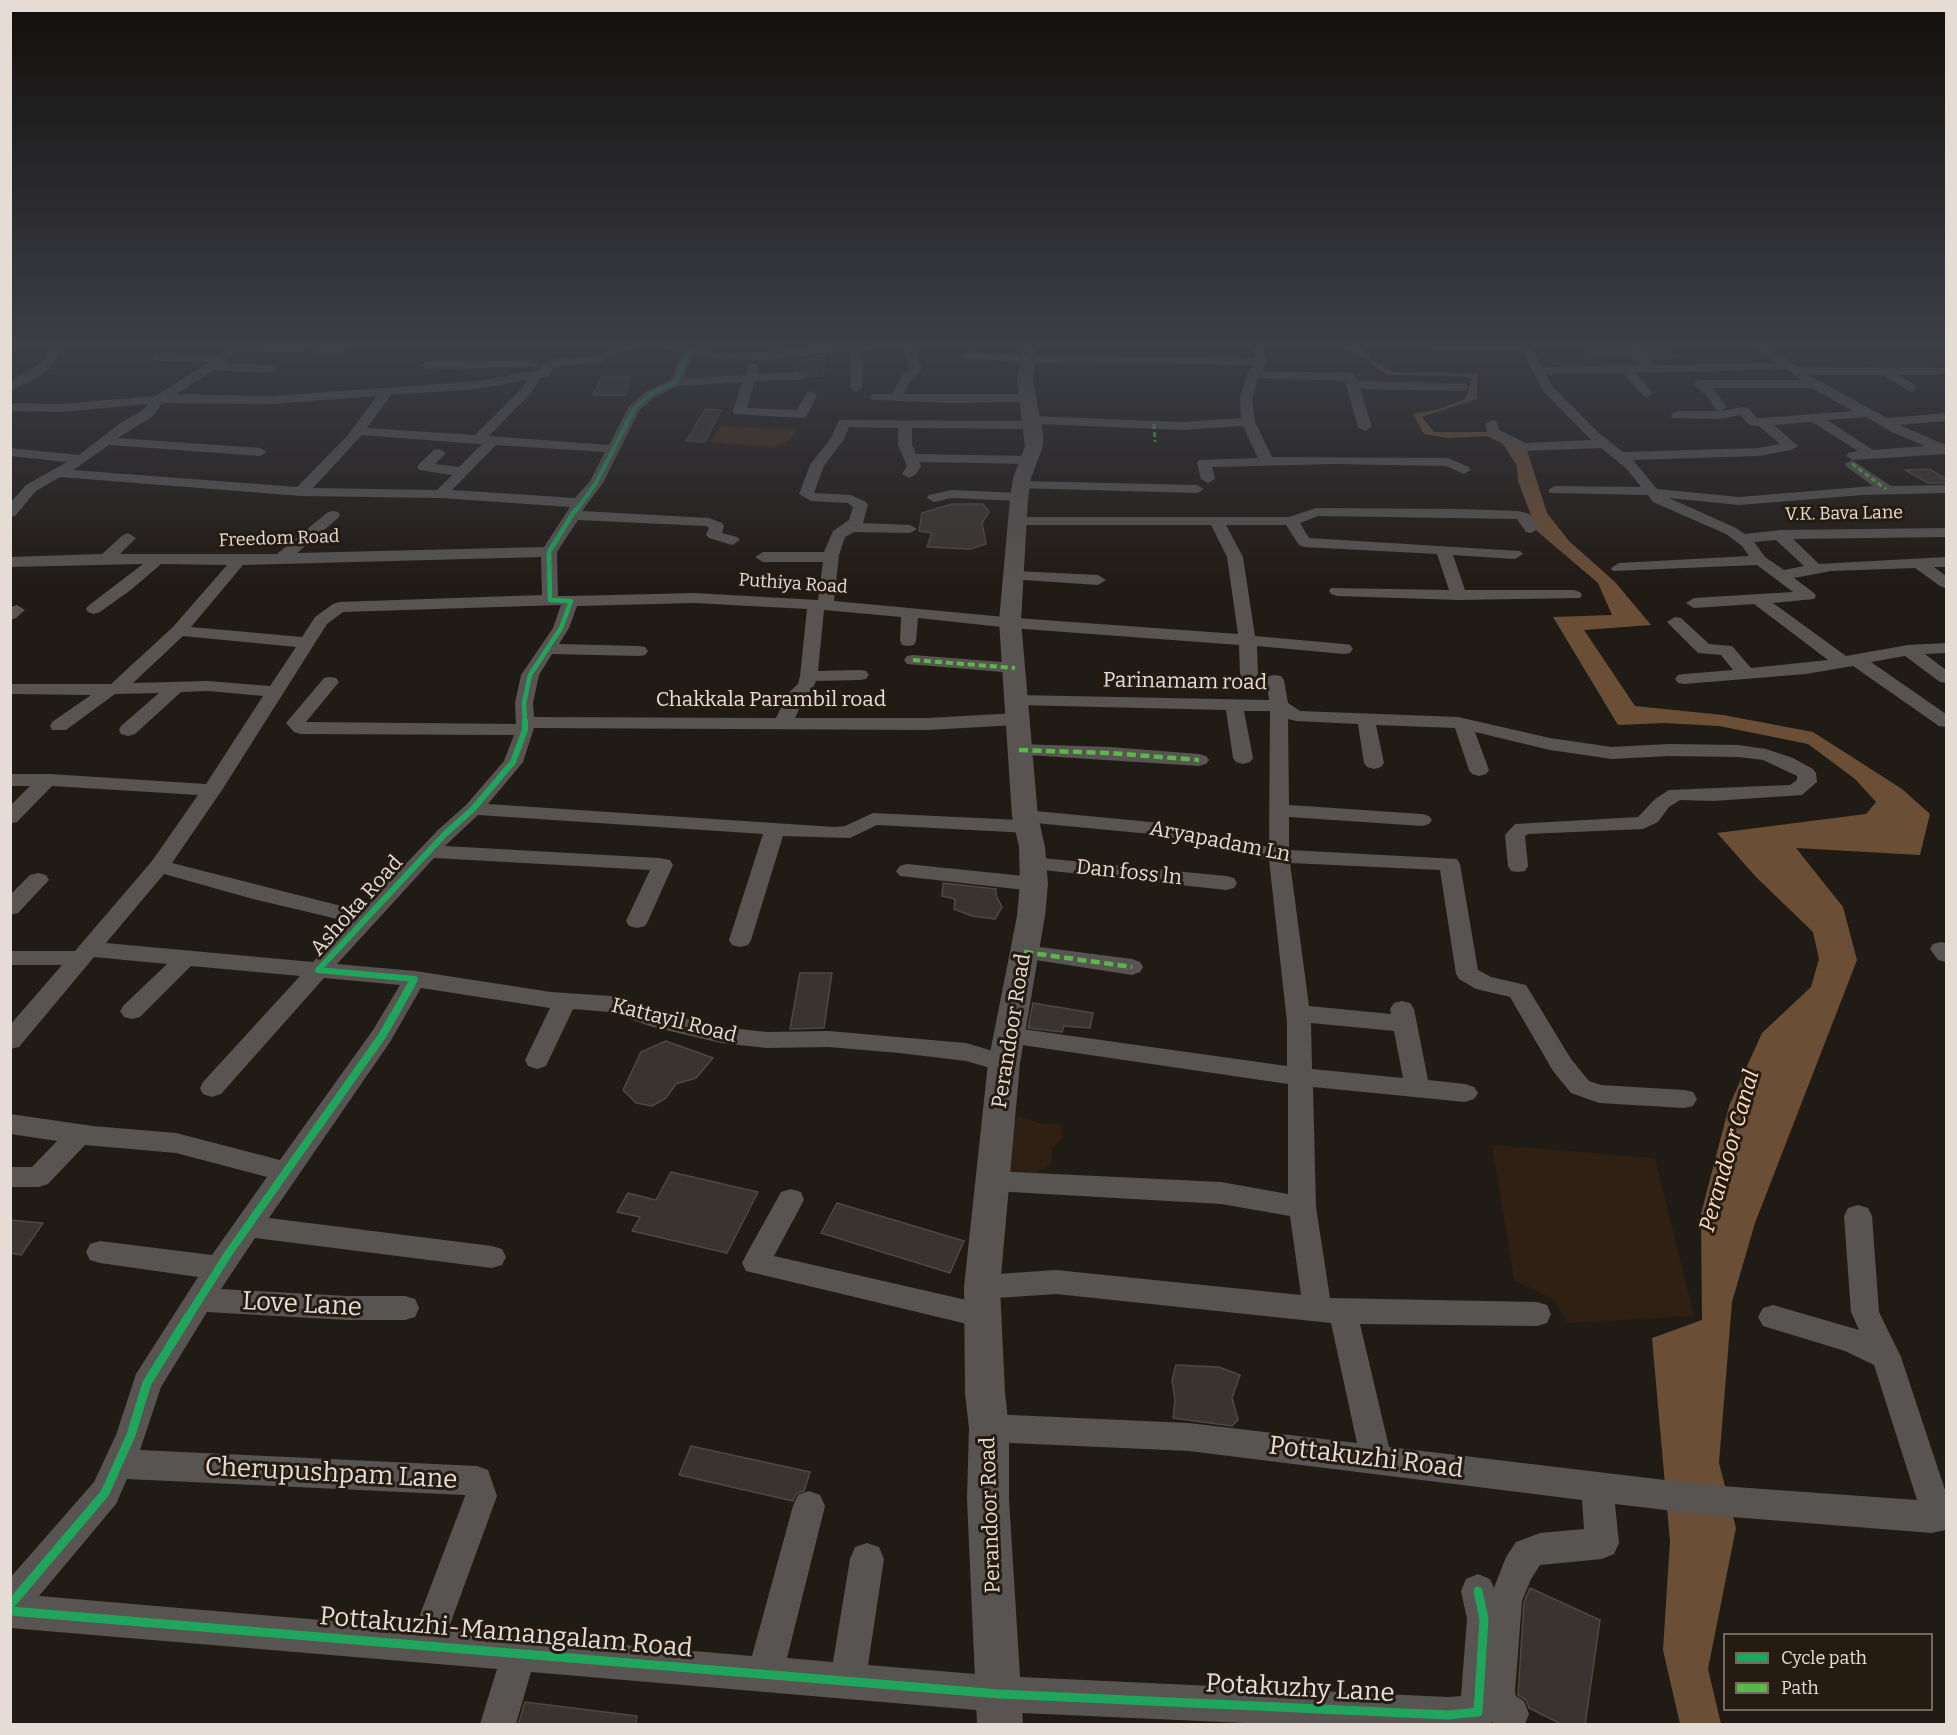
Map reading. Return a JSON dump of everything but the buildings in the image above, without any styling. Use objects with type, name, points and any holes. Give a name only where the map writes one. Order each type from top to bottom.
[{"type":"main road","name":"Perandoor Road","points":[[999,1709],[988,1499],[983,1301],[1006,1049],[1024,952],[1033,873],[1019,750],[1011,622],[1021,490],[1034,446],[1031,425]]},
{"type":"street","points":[[10,513],[31,488],[82,459],[128,425]]},
{"type":"street","points":[[301,492],[362,425]]},
{"type":"street","points":[[441,494],[463,472],[498,425]]},
{"type":"street","points":[[549,552],[576,509],[596,483],[626,425]]},
{"type":"street","points":[[783,723],[797,693],[806,686],[809,676],[821,604],[838,534],[856,522],[861,505],[850,499],[811,497],[806,494],[817,465],[837,438],[843,425]]},
{"type":"street","points":[[905,425],[905,440],[909,458],[914,466],[909,474]]},
{"type":"street","points":[[1154,425],[1155,442]]},
{"type":"street","points":[[1168,425],[1199,425]]},
{"type":"street","points":[[1249,425],[1267,461]]},
{"type":"street","points":[[1492,425],[1493,432],[1524,447],[1602,444]]},
{"type":"street","points":[[1583,425],[1602,444],[1621,456],[1644,479],[1658,499],[1731,531],[1742,539],[1760,560],[1808,596],[1694,603]]},
{"type":"street","points":[[1621,456],[1758,452],[1791,446],[1766,425]]},
{"type":"street","points":[[1826,425],[1867,451]]},
{"type":"street","points":[[1893,425],[1930,443],[1946,447]]},
{"type":"street","points":[[358,431],[613,449]]},
{"type":"street","points":[[107,441],[260,452]]},
{"type":"street","points":[[556,462],[568,446]]},
{"type":"street","points":[[1886,489],[1853,460],[1946,447]]},
{"type":"street","points":[[10,452],[82,459]]},
{"type":"street","points":[[439,453],[424,467],[463,472]]},
{"type":"street","points":[[909,458],[1021,490],[1217,522],[1290,521],[1316,512],[1507,514],[1525,517],[1531,529]]},
{"type":"street","points":[[935,493],[1202,484],[1204,463],[1333,460],[1448,462],[1464,470]]},
{"type":"street","points":[[60,473],[301,492],[441,494],[709,522],[717,526],[714,535],[732,540]]},
{"type":"street","points":[[10,487],[31,488]]},
{"type":"street","points":[[1555,490],[1651,492],[1739,501],[1886,489],[1947,489]]},
{"type":"street","points":[[281,559],[333,515]]},
{"type":"street","points":[[1290,521],[1304,542],[1515,554]]},
{"type":"street","points":[[1217,522],[1235,557],[1247,641],[1249,674]]},
{"type":"street","points":[[851,527],[910,529]]},
{"type":"street","name":"V.K. Bava Lane","points":[[1742,539],[1780,535],[1947,532]]},
{"type":"street","points":[[1780,535],[1816,569]]},
{"type":"street","points":[[106,559],[128,538]]},
{"type":"street","points":[[1443,550],[1459,595]]},
{"type":"street","name":"Freedom Road","points":[[16,562],[106,559],[239,560],[438,553],[549,552]]},
{"type":"street","name":"Ashoka Road","points":[[318,970],[429,851],[473,809],[513,762],[524,726],[524,703],[530,675],[561,628],[561,601],[549,552]]},
{"type":"street","points":[[763,557],[831,557]]},
{"type":"street","points":[[94,609],[158,559]]},
{"type":"street","points":[[59,726],[113,689],[179,631],[239,560]]},
{"type":"street","points":[[1619,568],[1760,560]]},
{"type":"street","points":[[10,575],[16,562]]},
{"type":"street","points":[[1779,576],[1831,566],[1947,562]]},
{"type":"street","points":[[1918,563],[1947,583]]},
{"type":"street","points":[[1015,576],[1100,581]]},
{"type":"street","points":[[1337,591],[1459,595],[1574,595]]},
{"type":"street","name":"Puthiya Road","points":[[10,1041],[159,866],[212,790],[321,621],[339,607],[694,598],[821,604],[1247,641],[1314,639],[1344,649]]},
{"type":"street","points":[[1757,599],[1849,661],[1947,722]]},
{"type":"street","points":[[908,641],[910,613]]},
{"type":"street","points":[[1675,622],[1704,649],[1726,650],[1746,674]]},
{"type":"street","points":[[179,631],[307,643]]},
{"type":"street","points":[[1684,679],[1806,669],[1908,650],[1947,648]]},
{"type":"street","points":[[549,649],[639,651]]},
{"type":"street","points":[[1908,650],[1947,678]]},
{"type":"street","points":[[913,660],[1015,668]]},
{"type":"street","points":[[809,676],[860,675]]},
{"type":"street","points":[[1275,680],[1279,706],[1279,856],[1298,1013],[1302,1207],[1376,1460]]},
{"type":"street","name":"Chakkala Parambil road","points":[[330,682],[295,723],[301,728],[783,723],[928,724],[1017,710]]},
{"type":"street","points":[[10,689],[208,686],[275,692]]},
{"type":"street","points":[[128,730],[176,688]]},
{"type":"street","points":[[1234,705],[1243,758]]},
{"type":"street","name":"Parinamam road","points":[[1017,710],[1279,706],[1296,717],[1460,723],[1550,744],[1612,753],[1717,750],[1756,754],[1786,762],[1806,773],[1807,782],[1795,791],[1713,795],[1676,794],[1662,802],[1651,818],[1643,823],[1522,828],[1515,835],[1518,866]]},
{"type":"street","points":[[1366,719],[1374,763]]},
{"type":"street","points":[[1460,723],[1479,771]]},
{"type":"street","points":[[1019,750],[1110,753],[1199,760]]},
{"type":"street","points":[[10,780],[47,780],[212,790]]},
{"type":"street","points":[[10,818],[47,780]]},
{"type":"street","name":"Aryapadam Ln","points":[[473,809],[850,832],[873,819],[1026,822],[1161,829],[1279,856],[1450,864],[1467,974],[1484,983],[1518,991],[1562,1065],[1580,1088],[1599,1094],[1684,1099]]},
{"type":"street","points":[[1279,810],[1422,820]]},
{"type":"street","points":[[740,940],[775,829]]},
{"type":"street","points":[[429,851],[659,864],[663,866],[638,921]]},
{"type":"street","points":[[159,866],[365,919]]},
{"type":"street","name":"Dan foss ln","points":[[907,871],[1033,873],[1226,883]]},
{"type":"street","points":[[10,908],[38,880]]},
{"type":"street","points":[[1024,952],[1132,967]]},
{"type":"street","points":[[10,958],[86,953],[186,958],[318,970]]},
{"type":"street","points":[[132,1011],[186,958]]},
{"type":"street","points":[[212,1088],[318,970]]},
{"type":"street","name":"Ashoka Road","points":[[318,970],[415,979]]},
{"type":"street","points":[[10,1605],[105,1493],[131,1435],[147,1383],[247,1226],[338,1102],[382,1036],[415,979]]},
{"type":"street","name":"Kattayil Road","points":[[415,979],[565,1001],[611,1004],[654,1019],[721,1035],[767,1041],[829,1039],[966,1052],[1006,1049],[1465,1093]]},
{"type":"street","points":[[537,1060],[565,1001]]},
{"type":"street","points":[[1298,1013],[1404,1016],[1417,1088]]},
{"type":"street","points":[[10,1124],[79,1134],[176,1143],[285,1172]]},
{"type":"street","points":[[10,1177],[39,1177],[79,1134]]},
{"type":"street","points":[[993,1181],[1221,1193],[1302,1207]]},
{"type":"street","points":[[791,1200],[756,1263],[983,1301],[1056,1282],[1331,1312],[1537,1314]]},
{"type":"street","points":[[1858,1216],[1865,1312],[1886,1357],[1942,1516]]},
{"type":"street","points":[[247,1226],[492,1257]]},
{"type":"street","points":[[100,1252],[220,1268]]},
{"type":"street","name":"Love Lane","points":[[200,1300],[346,1308],[405,1308]]},
{"type":"street","points":[[1773,1317],[1852,1340],[1886,1357]]},
{"type":"street","name":"Pottakuzhi Road","points":[[988,1428],[1189,1437],[1660,1494],[1942,1516]]},
{"type":"street","name":"Cherupushpam Lane","points":[[118,1464],[477,1481],[481,1496],[425,1646]]},
{"type":"street","points":[[1511,1714],[1501,1707],[1497,1692],[1505,1601],[1518,1569],[1528,1553],[1540,1549],[1602,1543],[1597,1486]]},
{"type":"street","points":[[765,1674],[809,1506]]},
{"type":"street","points":[[848,1681],[867,1559]]},
{"type":"street","name":"Potakuzhy Lane","points":[[999,1709],[1449,1720],[1478,1712],[1484,1619],[1478,1591]]},
{"type":"street","name":"Pottakuzhi-Mamangalam Road","points":[[10,1611],[848,1681],[999,1709]]},
{"type":"street","points":[[498,1725],[519,1653]]},
{"type":"shaded area","points":[[721,426],[797,429],[791,439],[775,448],[709,442]]},
{"type":"shaded area","points":[[1018,1116],[1039,1123],[1060,1124],[1063,1138],[1052,1148],[1052,1163],[1036,1173],[1007,1176],[1010,1130]]},
{"type":"shaded area","points":[[1492,1145],[1655,1158],[1694,1316],[1568,1323],[1553,1299],[1514,1280]]},
{"type":"water","name":"Perandoor Canal","points":[[1419,425],[1428,425],[1434,432],[1492,432],[1527,450],[1547,513],[1569,541],[1615,582],[1651,625],[1584,630],[1635,706],[1723,715],[1813,732],[1902,789],[1930,814],[1920,855],[1796,848],[1843,907],[1857,960],[1755,1223],[1732,1302],[1719,1463],[1736,1528],[1708,1669],[1721,1724],[1680,1724],[1663,1650],[1670,1541],[1652,1338],[1702,1320],[1701,1214],[1729,1106],[1762,1033],[1811,987],[1819,959],[1813,932],[1756,877],[1717,833],[1866,814],[1876,802],[1855,779],[1808,744],[1719,726],[1664,723],[1618,725],[1553,617],[1612,615],[1598,583],[1537,531],[1518,481],[1517,466],[1503,444],[1487,436],[1448,438],[1424,434]]},
{"type":"marked path","points":[[1154,425],[1155,442]]},
{"type":"marked path","points":[[1852,464],[1886,489]]},
{"type":"marked path","points":[[913,660],[1015,668]]},
{"type":"marked path","points":[[1019,750],[1110,753],[1199,760]]},
{"type":"marked path","points":[[1024,952],[1132,967]]},
{"type":"cycle path","points":[[10,1605],[105,1493],[131,1435],[147,1383],[228,1254],[382,1036],[415,979],[318,970],[445,834],[473,809],[513,762],[525,730],[524,703],[530,675],[561,628],[571,601],[550,600],[549,552],[568,525],[579,503],[596,483],[626,425]]},
{"type":"cycle path","points":[[10,1611],[999,1694],[1448,1715],[1478,1712],[1484,1619],[1478,1591]]}]
